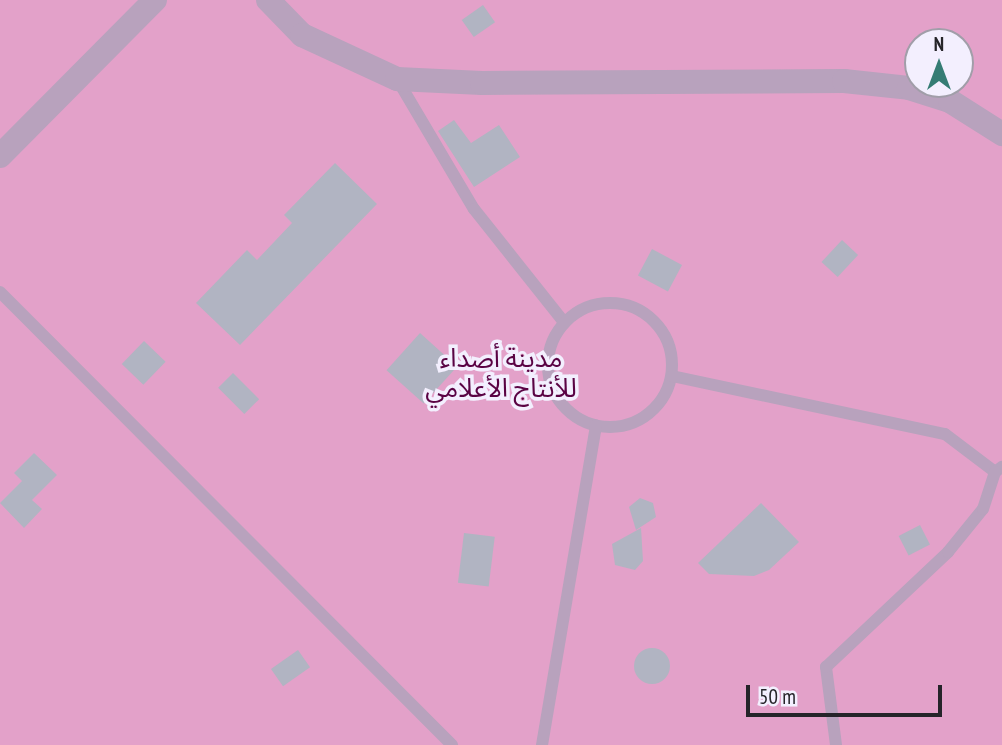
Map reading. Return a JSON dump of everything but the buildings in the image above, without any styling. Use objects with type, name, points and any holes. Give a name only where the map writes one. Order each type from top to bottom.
[{"type":"street","points":[[0,156],[155,0]]},
{"type":"street","points":[[268,0],[302,35],[397,79],[482,83],[844,81],[909,88],[950,101],[1002,134]]},
{"type":"lane","points":[[397,79],[474,209],[564,322]]},
{"type":"lane","points":[[0,292],[452,745]]},
{"type":"lane","points":[[598,303],[638,309],[666,337],[672,376],[652,411],[616,427],[596,426],[576,417],[560,403],[550,383],[547,362],[552,341],[564,322],[598,303]]},
{"type":"lane","points":[[672,376],[945,434],[999,470],[983,509],[948,552],[826,667],[836,745]]},
{"type":"lane","points":[[542,745],[596,426]]},
{"type":"green space","name":"مدينة أصداء للأنتاج الأعلامي","points":[[0,0],[1002,0],[1002,745],[0,745]]}]
